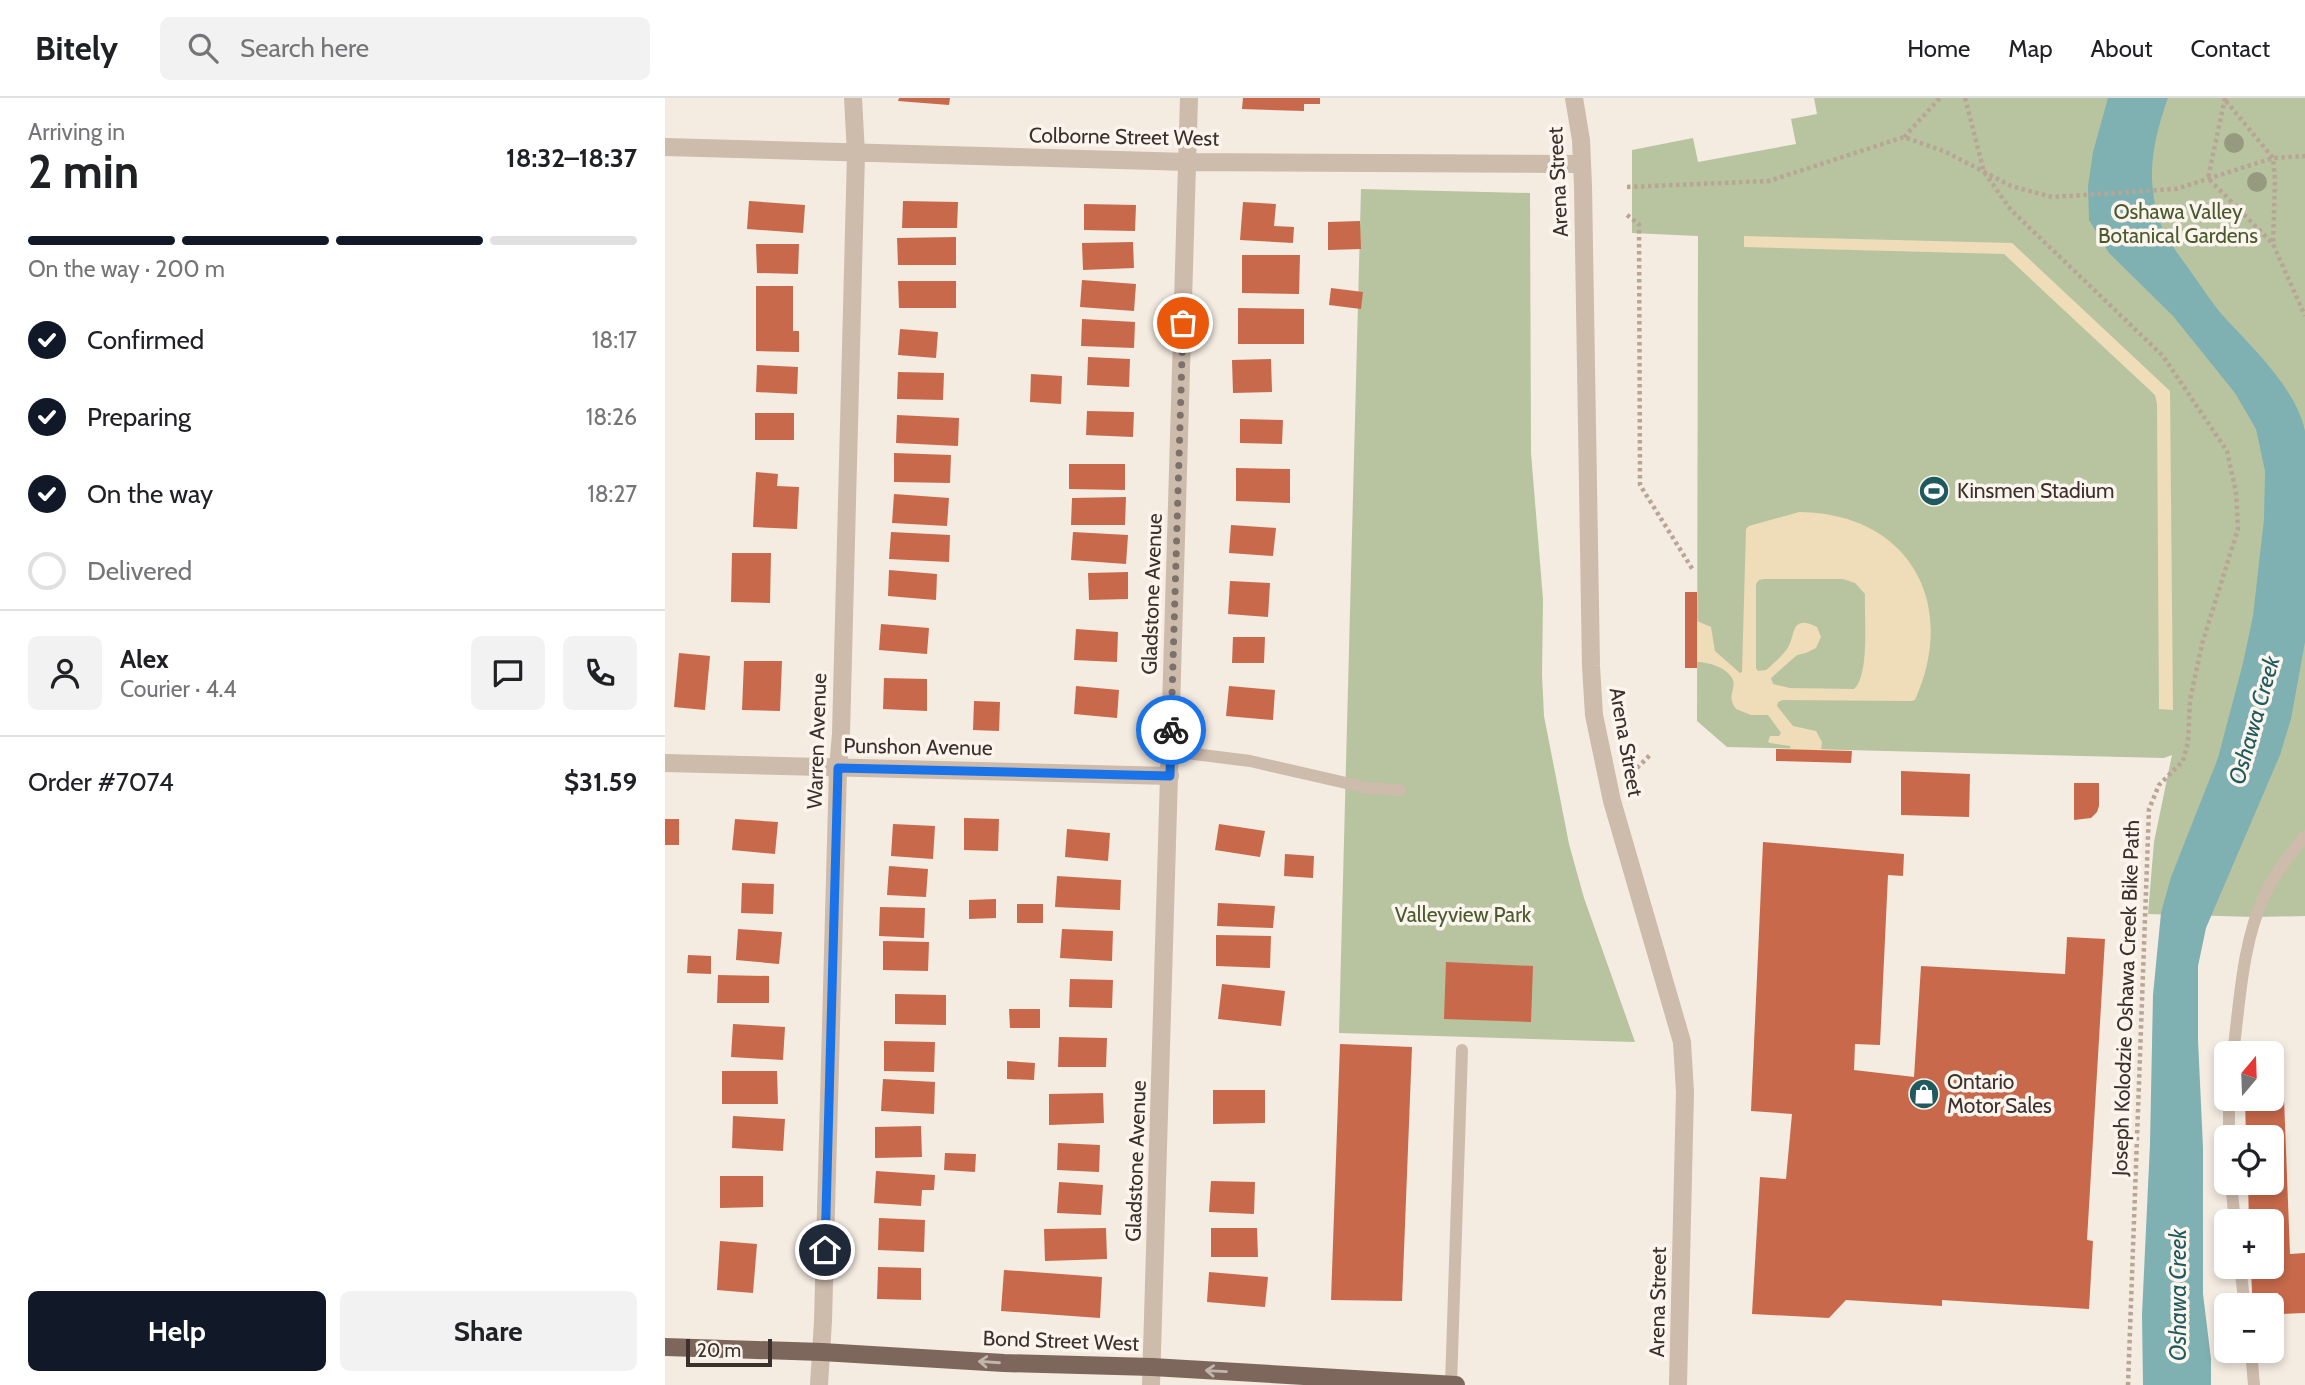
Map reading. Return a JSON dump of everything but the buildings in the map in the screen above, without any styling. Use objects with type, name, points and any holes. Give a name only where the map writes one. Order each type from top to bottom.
[{"type":"main road","name":"Bond Street West","points":[[665,1347],[822,1352],[1004,1363],[1151,1376],[1456,1385]]},
{"type":"street","name":"Warren Avenue","points":[[819,1385],[856,154],[853,98]]},
{"type":"street","name":"Gladstone Avenue","points":[[1151,1376],[1189,98]]},
{"type":"street","name":"Arena Street","points":[[1574,98],[1581,140],[1593,703],[1612,801],[1682,1042],[1685,1092],[1678,1385]]},
{"type":"street","name":"Colborne Street West","points":[[665,147],[1188,162],[1581,164]]},
{"type":"street","name":"Punshon Avenue","points":[[665,764],[1170,776]]},
{"type":"lane","points":[[1170,751],[1250,761],[1368,788],[1400,790]]},
{"type":"lane","points":[[2234,1041],[2255,917],[2266,891],[2305,836]]},
{"type":"lane","points":[[1451,1385],[1462,1050]]},
{"type":"lane","points":[[2252,1363],[2254,1385]]},
{"type":"path","points":[[1627,187],[1769,181],[1904,137],[1940,98]]},
{"type":"path","name":"Joseph Kolodzie Oshawa Creek Bike Path","points":[[1965,98],[1984,172],[2011,210],[2163,356],[2227,451],[2236,492],[2238,529],[2202,644],[2190,700],[2183,761],[2159,785],[2150,809],[2128,1385]]},
{"type":"path","points":[[2208,178],[2226,99]]},
{"type":"path","points":[[2226,99],[2273,158],[2273,244]]},
{"type":"path","points":[[1904,137],[1945,152],[2011,186],[2052,197],[2176,189],[2273,158],[2305,156]]},
{"type":"path","points":[[2208,178],[2273,244],[2305,316]]},
{"type":"path","points":[[1627,215],[1639,224],[1640,485],[1693,570]]},
{"type":"path","points":[[1637,768],[1651,754]]},
{"type":"green space","name":"Oshawa Valley Botanical Gardens","points":[[1814,98],[2305,98],[2305,916],[2148,914],[2154,842],[2172,755],[2164,758],[1727,747],[1697,721],[1698,236],[1632,233],[1632,150],[1693,138],[1698,162],[1796,144],[1791,119],[1817,114]]},
{"type":"green space","name":"Valleyview Park","points":[[1361,189],[1530,193],[1531,453],[1543,599],[1544,716],[1569,844],[1584,898],[1635,1042],[1339,1033]]},
{"type":"sand","points":[[1744,236],[2012,243],[2170,391],[2173,710],[2159,709],[2155,395],[2004,254],[1744,247]]},
{"type":"sand","points":[[1799,512],[1837,516],[1869,528],[1895,546],[1914,570],[1926,598],[1931,629],[1927,664],[1915,700],[1778,702],[1777,706],[1793,726],[1816,731],[1822,742],[1821,750],[1791,750],[1790,746],[1770,743],[1770,736],[1779,736],[1781,733],[1768,715],[1751,715],[1736,709],[1731,697],[1734,684],[1731,676],[1718,666],[1697,662],[1697,621],[1711,627],[1715,651],[1742,672],[1746,529]],"holes":[[[1843,579],[1855,583],[1865,594],[1865,630],[1862,671],[1854,689],[1790,688],[1773,684],[1771,678],[1797,655],[1816,648],[1821,637],[1817,627],[1808,623],[1798,625],[1785,652],[1766,670],[1758,671],[1756,584],[1759,580]]]},
{"type":"water","name":"Oshawa Creek","points":[[2108,98],[2168,98],[2158,129],[2152,175],[2155,206],[2163,229],[2217,308],[2283,385],[2293,400],[2305,431],[2305,642],[2291,719],[2280,755],[2206,928],[2198,966],[2203,1148],[2203,1294],[2211,1359],[2211,1385],[2143,1385],[2142,1315],[2150,1144],[2153,995],[2161,913],[2171,877],[2218,758],[2243,663],[2253,616],[2264,519],[2265,471],[2256,429],[2235,393],[2173,316],[2109,253],[2089,220],[2088,186],[2093,152]]},
{"type":"way so far","points":[[1171,730],[1183,323]]},
{"type":"place","name":"Kinsmen Stadium","points":[[1934,491]]},
{"type":"place","name":"Ontario Motor Sales","points":[[1924,1094]]},
{"type":"route","points":[[825,1250],[838,768],[1170,776],[1171,730]]}]
